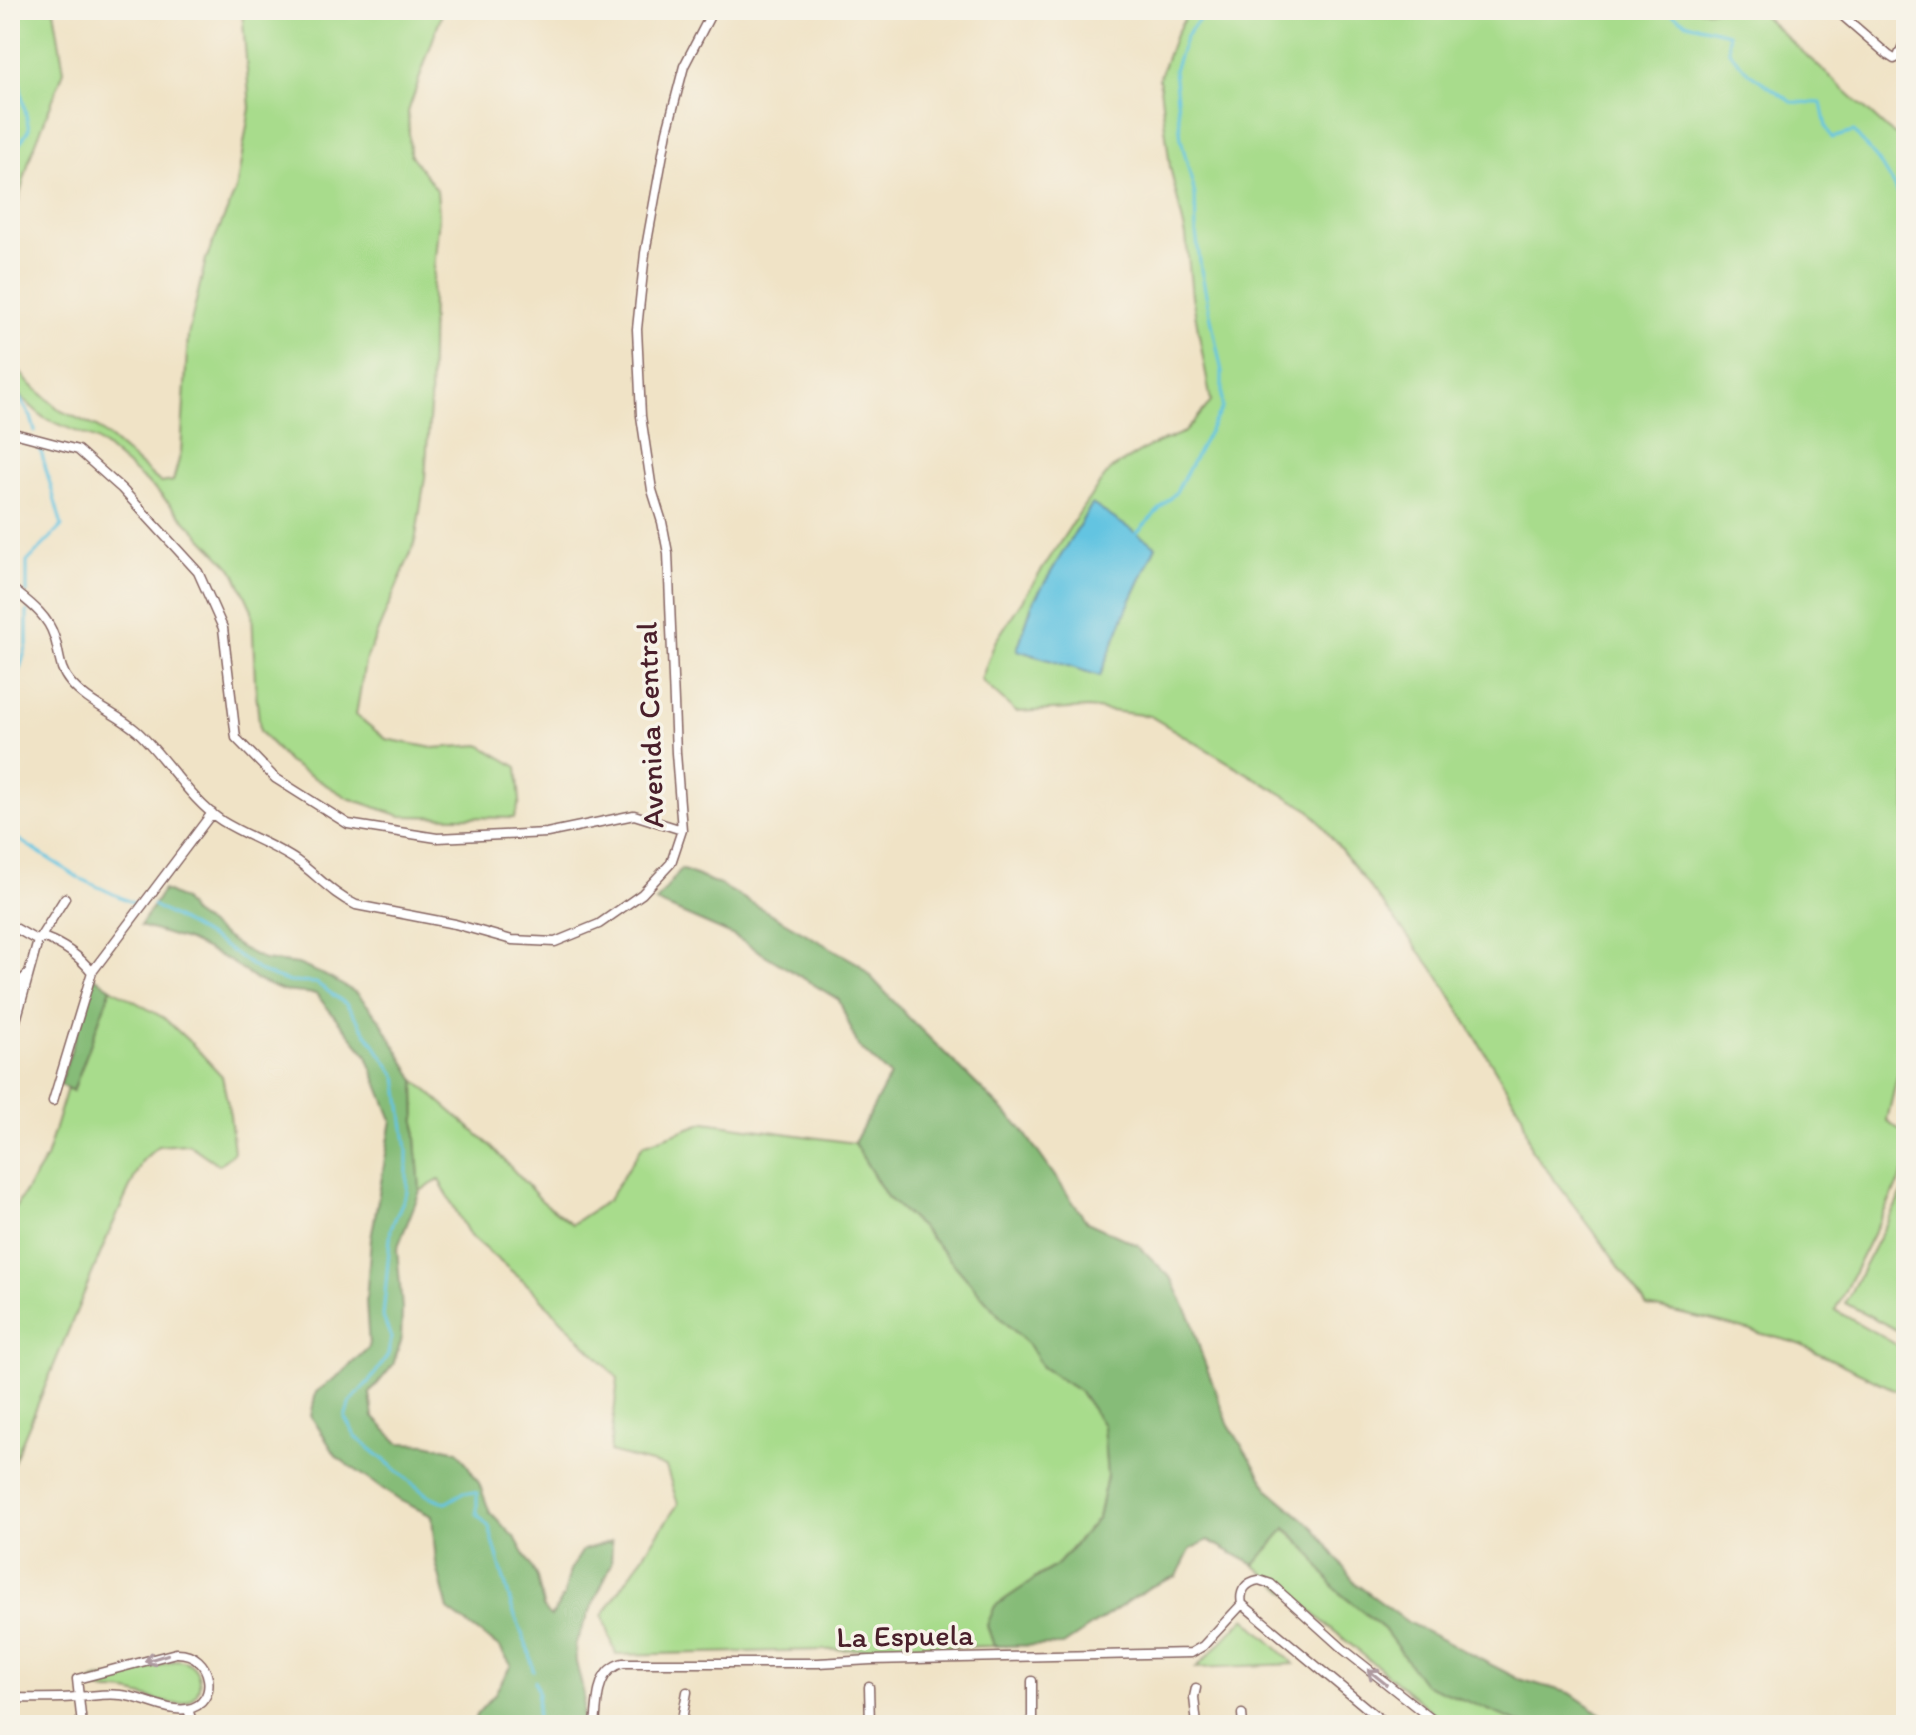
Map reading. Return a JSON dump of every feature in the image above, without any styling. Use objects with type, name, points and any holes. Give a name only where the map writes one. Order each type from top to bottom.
[{"type":"street","name":"Avenida Central","points":[[10,587],[48,622],[61,668],[81,693],[138,732],[221,821],[288,854],[341,898],[356,905],[455,924],[512,940],[555,942],[599,924],[642,894],[671,863],[682,830],[668,553],[652,490],[641,416],[637,329],[645,253],[667,131],[684,66],[713,10]]},
{"type":"street","points":[[1836,10],[1846,14],[1894,59],[1898,57],[1906,38]]},
{"type":"street","points":[[10,432],[78,450],[122,489],[198,572],[223,628],[236,738],[275,778],[348,824],[437,838],[547,833],[634,815],[682,830]]},
{"type":"street","points":[[53,1101],[92,972],[212,813]]},
{"type":"street","points":[[12,1035],[38,941],[65,898]]},
{"type":"street","points":[[10,925],[38,941]]},
{"type":"street","points":[[38,941],[45,938],[79,956],[92,972]]},
{"type":"street","points":[[10,1000],[30,972]]},
{"type":"street","points":[[1387,1725],[1242,1604],[1243,1592],[1251,1582],[1263,1580],[1271,1584],[1368,1670],[1439,1725]]},
{"type":"street","name":"La Espuela","points":[[595,1725],[603,1678],[609,1669],[623,1663],[818,1663],[1191,1653],[1203,1646],[1242,1604]]},
{"type":"street","points":[[10,1698],[79,1697],[103,1694],[123,1695],[188,1709],[202,1699],[209,1684],[204,1666],[195,1657],[183,1652],[77,1679],[79,1697],[82,1725]]},
{"type":"street","points":[[1032,1681],[1032,1725]]},
{"type":"street","points":[[869,1687],[870,1725]]},
{"type":"street","points":[[1196,1688],[1197,1725]]},
{"type":"street","points":[[681,1725],[687,1692]]},
{"type":"street","points":[[188,1709],[193,1725]]},
{"type":"street","points":[[1242,1714],[1243,1725]]},
{"type":"green space","points":[[10,10],[54,10],[64,71],[30,158],[10,230]]},
{"type":"green space","points":[[242,10],[443,10],[408,112],[410,154],[437,190],[439,215],[432,292],[425,478],[415,543],[365,662],[356,715],[386,739],[433,748],[480,745],[517,767],[520,801],[514,818],[401,816],[348,798],[288,762],[260,731],[252,610],[234,571],[158,492],[97,440],[44,418],[10,387],[10,359],[28,382],[61,411],[97,427],[161,483],[173,481],[181,452],[188,335],[206,259],[236,190],[250,108]]},
{"type":"green space","points":[[1189,10],[1757,10],[1888,130],[1906,142],[1906,1060],[1898,1073],[1887,1120],[1906,1135],[1906,1168],[1835,1310],[1906,1350],[1906,1395],[1797,1343],[1647,1306],[1531,1149],[1522,1114],[1440,978],[1311,811],[1150,716],[1088,708],[1016,712],[981,680],[995,642],[1110,470],[1150,446],[1185,432],[1211,402],[1192,296],[1186,236],[1170,167],[1159,79],[1174,38]]},
{"type":"green space","points":[[681,869],[720,885],[859,964],[1021,1128],[1087,1222],[1138,1245],[1172,1279],[1192,1321],[1228,1423],[1270,1491],[1314,1528],[1356,1584],[1409,1623],[1519,1679],[1570,1693],[1617,1725],[1525,1725],[1424,1684],[1384,1629],[1336,1590],[1308,1550],[1286,1528],[1254,1565],[1208,1540],[1190,1550],[1177,1576],[1150,1587],[1063,1645],[994,1646],[987,1625],[995,1606],[1059,1563],[1098,1518],[1107,1476],[1103,1425],[1080,1392],[1042,1367],[1028,1344],[923,1229],[887,1197],[854,1143],[890,1076],[858,1046],[839,1000],[732,935],[656,902]]},
{"type":"green space","points":[[163,890],[182,899],[193,914],[241,948],[264,960],[298,964],[358,994],[380,1020],[415,1080],[420,1191],[397,1249],[401,1341],[393,1365],[370,1393],[373,1417],[399,1443],[426,1444],[458,1451],[479,1483],[490,1513],[516,1539],[537,1577],[543,1607],[551,1617],[564,1596],[570,1570],[583,1550],[612,1541],[611,1565],[575,1644],[584,1695],[581,1725],[473,1725],[476,1715],[494,1695],[511,1665],[500,1648],[448,1610],[436,1563],[432,1516],[399,1500],[337,1457],[311,1416],[316,1392],[369,1347],[366,1300],[371,1239],[392,1120],[366,1054],[316,994],[283,991],[256,980],[230,961],[189,941],[140,926]]},
{"type":"green space","points":[[94,977],[111,988],[73,1091],[60,1085]]},
{"type":"green space","points":[[111,988],[164,1018],[222,1076],[234,1152],[219,1165],[188,1144],[158,1146],[142,1161],[10,1471],[10,1216],[46,1158],[67,1088],[73,1091]]},
{"type":"green space","points":[[415,1080],[491,1146],[542,1201],[572,1224],[608,1200],[643,1145],[705,1122],[854,1143],[887,1197],[923,1229],[1028,1344],[1042,1367],[1080,1392],[1103,1425],[1107,1476],[1098,1518],[1059,1563],[1035,1578],[987,1625],[994,1646],[616,1655],[603,1615],[678,1504],[666,1467],[610,1452],[618,1378],[528,1285],[470,1236],[439,1180],[420,1191]]},
{"type":"green space","points":[[1906,1186],[1906,1335],[1845,1303]]},
{"type":"green space","points":[[1285,1528],[1308,1550],[1336,1590],[1384,1629],[1424,1683],[1525,1725],[1446,1723],[1254,1565]]},
{"type":"green space","points":[[1245,1618],[1294,1664],[1196,1668]]},
{"type":"green space","points":[[176,1660],[192,1666],[199,1680],[196,1695],[181,1704],[102,1690],[90,1685],[97,1679],[128,1675]]},
{"type":"water","points":[[1092,504],[1156,546],[1100,676],[1017,650],[1033,602]]},
{"type":"waterway","points":[[1135,535],[1176,492],[1222,408],[1222,372],[1201,270],[1195,195],[1181,139],[1174,70],[1186,36],[1207,10]]},
{"type":"waterway","points":[[1666,10],[1687,23],[1728,33],[1729,51],[1749,73],[1792,102],[1821,103],[1826,127],[1832,138],[1854,132],[1878,160],[1906,207]]},
{"type":"waterway","points":[[10,45],[29,129],[10,159]]},
{"type":"waterway","points":[[10,383],[31,417],[35,431]]},
{"type":"waterway","points":[[27,592],[27,562],[62,526],[40,448]]},
{"type":"waterway","points":[[10,701],[27,645],[27,611]]},
{"type":"waterway","points":[[10,834],[79,878],[135,904]]},
{"type":"waterway","points":[[153,905],[221,944],[261,972],[289,982],[316,983],[346,1004],[397,1077],[407,1150],[407,1192],[391,1228],[383,1317],[391,1338],[388,1355],[350,1402],[345,1418],[356,1437],[427,1495],[446,1503],[464,1492],[477,1493],[477,1514],[489,1527],[533,1671]]},
{"type":"waterway","points":[[535,1681],[538,1692],[536,1725]]}]
